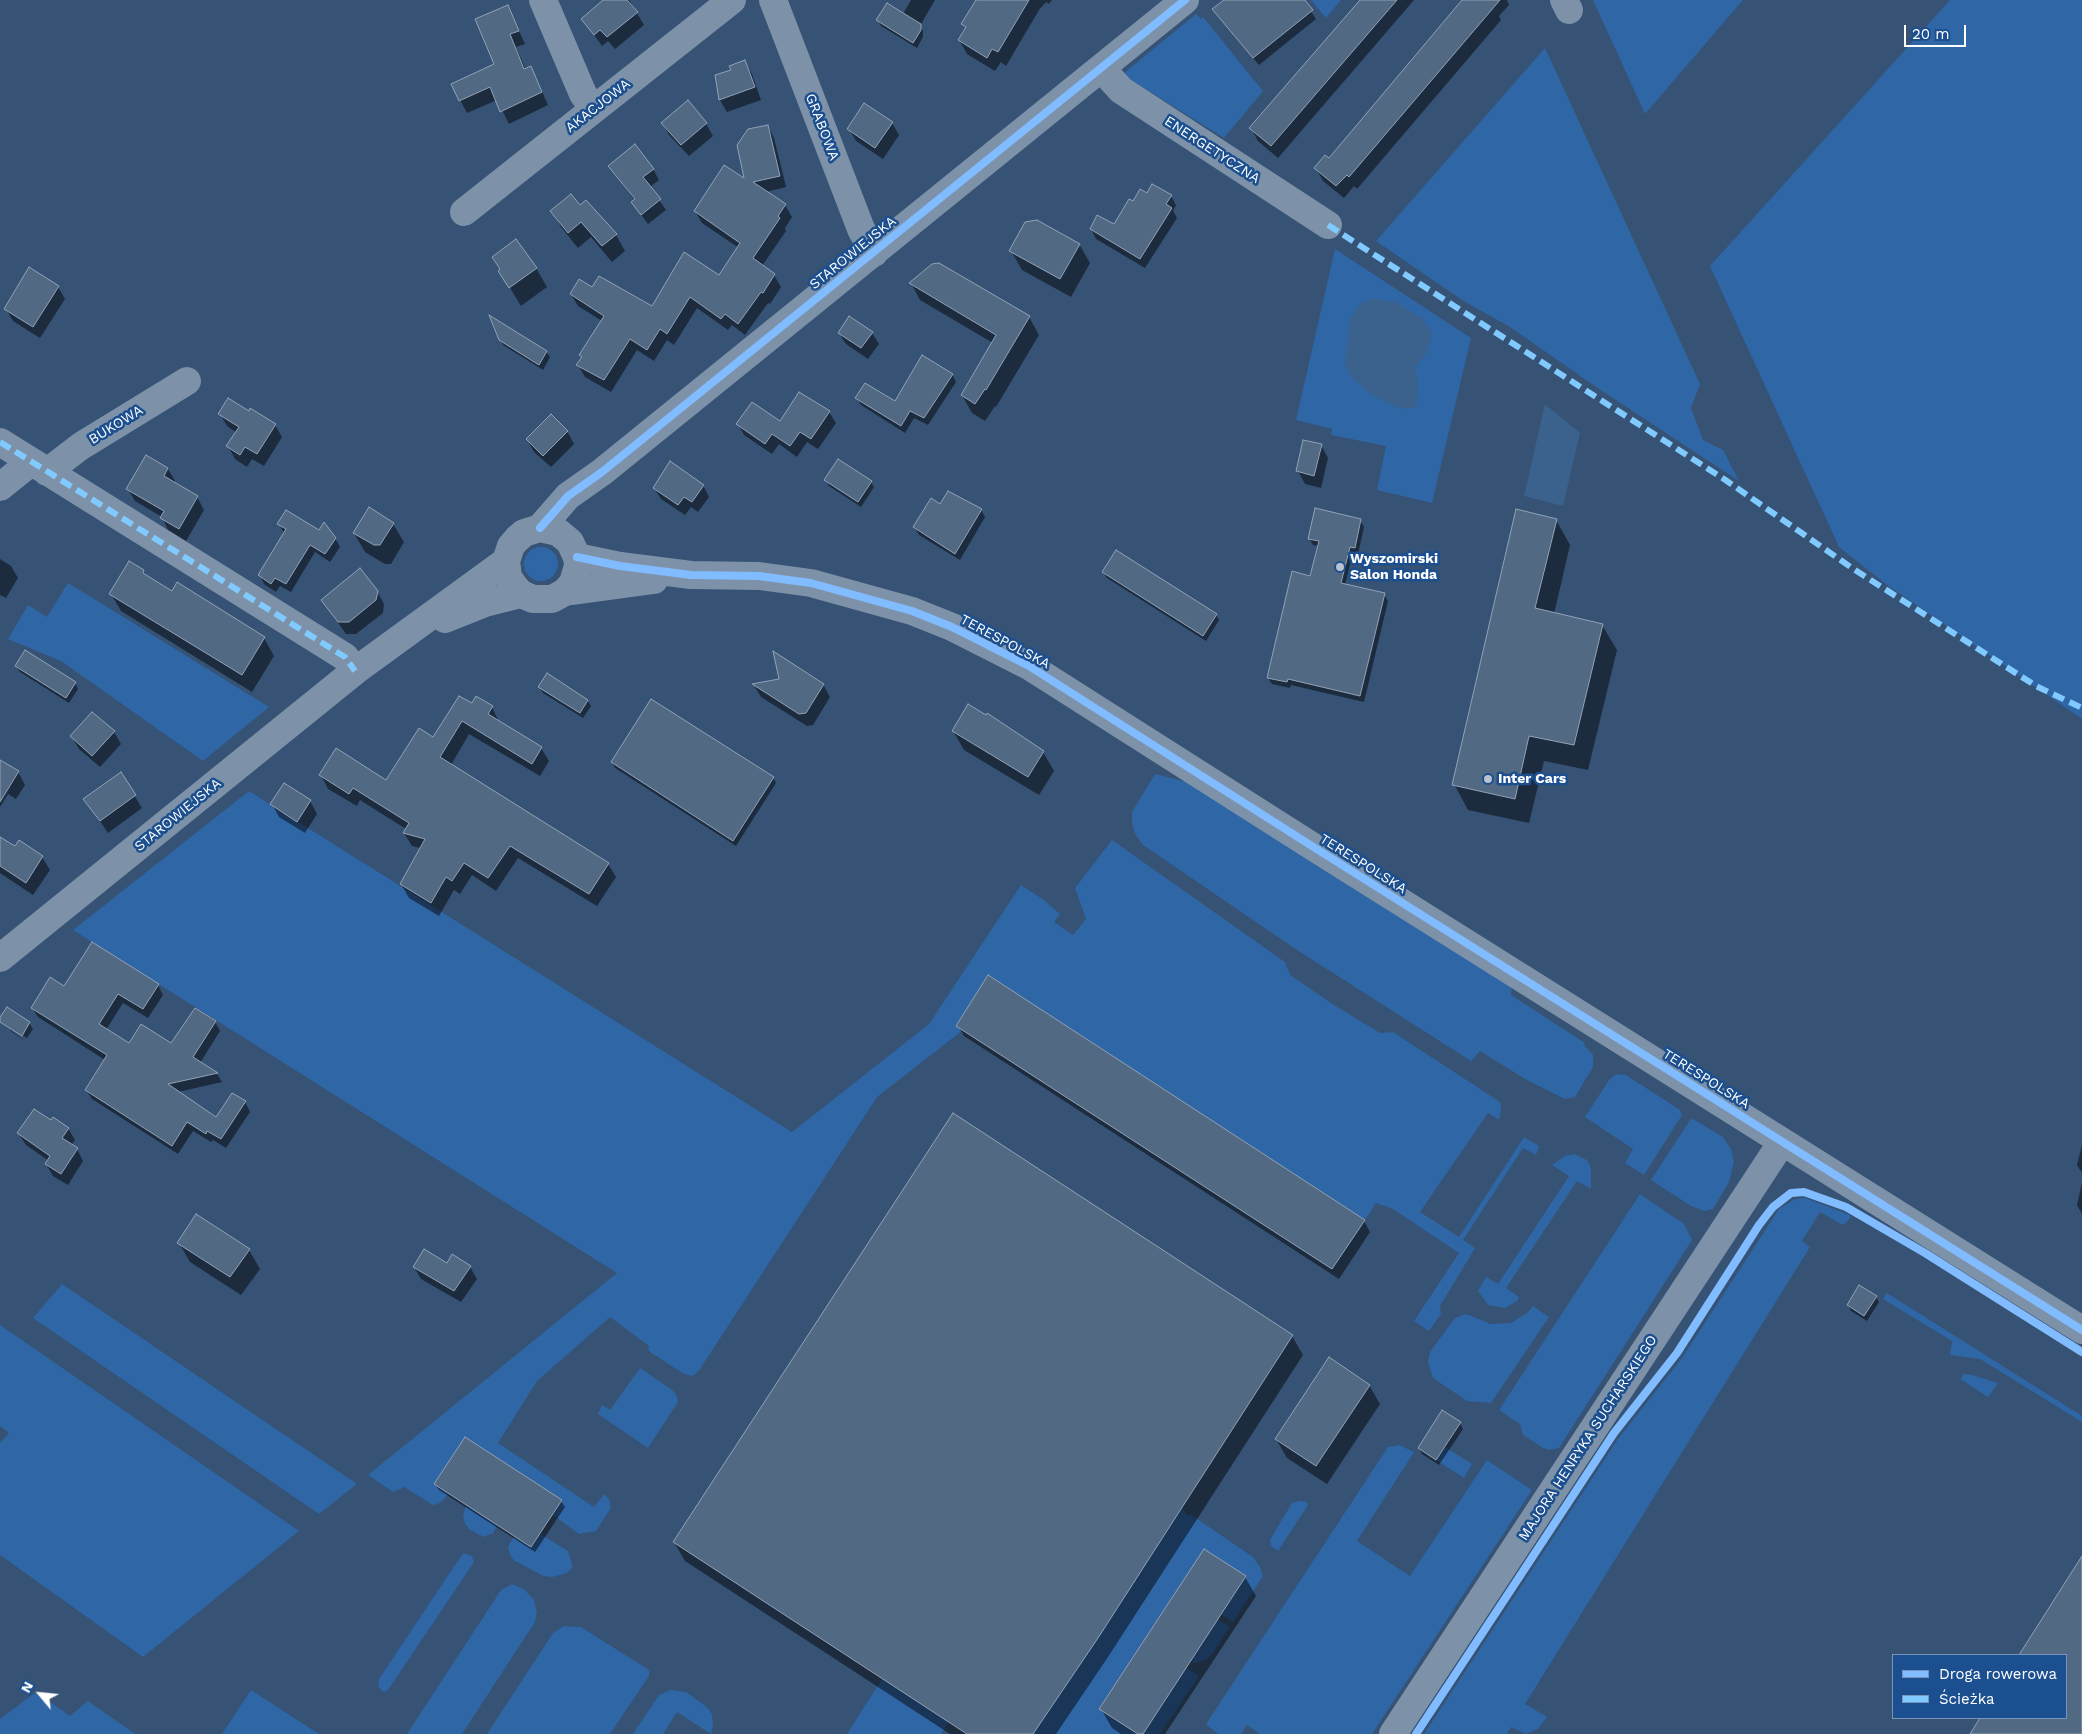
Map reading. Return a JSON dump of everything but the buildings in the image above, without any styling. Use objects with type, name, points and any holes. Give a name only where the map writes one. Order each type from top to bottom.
[{"type":"street","points":[[542,0],[583,94],[594,109]]},
{"type":"street","name":"AKACJOWA","points":[[464,212],[732,0]]},
{"type":"street","name":"GRABOWA","points":[[773,0],[861,228],[874,253]]},
{"type":"street","name":"STAROWIEJSKA","points":[[540,528],[568,496],[602,472],[1185,0]]},
{"type":"street","name":"ENERGETYCZNA","points":[[1101,68],[1121,90],[1328,225]]},
{"type":"street","name":"BUKOWA","points":[[0,487],[81,446],[187,381]]},
{"type":"street","points":[[0,442],[345,657],[356,671]]},
{"type":"street","name":"STAROWIEJSKA","points":[[574,550],[577,512],[602,472]]},
{"type":"street","points":[[540,528],[558,532],[574,550],[577,574],[573,584],[565,592],[552,599],[532,599],[521,594],[508,577],[506,561],[511,546],[524,533],[540,528]]},
{"type":"street","name":"TERESPOLSKA","points":[[574,550],[620,566],[691,575],[759,576],[811,582],[912,611],[952,627],[1029,666],[2082,1330]]},
{"type":"street","name":"STAROWIEJSKA","points":[[0,958],[356,671],[506,561]]},
{"type":"street","name":"TERESPOLSKA","points":[[565,592],[691,575]]},
{"type":"street","name":"STAROWIEJSKA","points":[[411,632],[485,603],[521,594]]},
{"type":"street","name":"MAJORA HENRYKA SUCHARSKIEGO","points":[[1393,1734],[1782,1142]]},
{"type":"shaded area","points":[[1311,0],[1341,0],[1326,18]]},
{"type":"shaded area","points":[[1593,0],[1743,0],[1645,114]]},
{"type":"shaded area","points":[[1950,0],[2082,0],[2082,719],[1887,585],[1839,547],[1710,266]]},
{"type":"shaded area","points":[[1196,14],[1201,19],[1203,17],[1263,91],[1224,138],[1123,75]]},
{"type":"shaded area","points":[[1545,48],[1700,384],[1691,408],[1703,440],[1723,450],[1739,481],[1602,391],[1510,327],[1462,300],[1376,241]]},
{"type":"shaded area","points":[[1335,249],[1471,338],[1432,503],[1377,490],[1386,446],[1331,435],[1332,429],[1296,420]]},
{"type":"shaded area","points":[[1373,299],[1395,302],[1423,319],[1432,334],[1426,354],[1415,367],[1418,385],[1416,407],[1400,409],[1372,395],[1351,377],[1345,363],[1350,320],[1361,303]]},
{"type":"shaded area","points":[[1545,404],[1580,433],[1563,506],[1524,496]]},
{"type":"shaded area","points":[[541,547],[548,548],[553,552],[557,557],[557,571],[553,576],[548,580],[541,581],[534,580],[529,576],[525,571],[524,564],[525,557],[529,552],[534,548]]},
{"type":"shaded area","points":[[68,583],[269,707],[203,761],[61,661],[8,639],[28,605],[47,617]]},
{"type":"shaded area","points":[[1155,774],[1187,782],[1512,986],[1511,995],[1585,1043],[1584,1045],[1593,1055],[1593,1067],[1575,1097],[1565,1099],[1525,1079],[1480,1051],[1471,1061],[1297,950],[1143,845],[1135,834],[1132,812]]},
{"type":"shaded area","points":[[249,791],[792,1132],[929,1024],[1021,885],[1044,900],[1060,914],[1054,922],[1073,935],[1086,919],[1075,888],[1112,840],[1285,962],[1290,975],[1334,1005],[1380,1033],[1393,1032],[1500,1102],[1499,1120],[1488,1113],[1420,1212],[1459,1237],[1524,1137],[1539,1146],[1536,1155],[1523,1148],[1463,1240],[1475,1248],[1440,1306],[1441,1314],[1429,1331],[1414,1321],[1459,1253],[1393,1209],[1376,1203],[1365,1220],[988,975],[956,1026],[963,1030],[877,1097],[700,1369],[693,1376],[684,1374],[650,1352],[649,1346],[610,1317],[537,1381],[498,1443],[594,1507],[604,1494],[609,1499],[611,1508],[596,1531],[579,1534],[553,1515],[562,1500],[465,1437],[434,1484],[449,1494],[440,1503],[433,1505],[404,1487],[393,1492],[368,1475],[617,1273],[73,930]]},
{"type":"shaded area","points":[[1616,1074],[1626,1075],[1680,1110],[1682,1115],[1644,1175],[1625,1163],[1633,1149],[1585,1117],[1609,1080]]},
{"type":"shaded area","points":[[1693,1119],[1723,1137],[1731,1149],[1734,1162],[1729,1182],[1713,1209],[1704,1211],[1691,1206],[1651,1180],[1690,1120]]},
{"type":"shaded area","points":[[1574,1154],[1587,1160],[1591,1168],[1591,1189],[1577,1181],[1506,1288],[1519,1297],[1517,1301],[1505,1308],[1488,1305],[1478,1291],[1486,1277],[1498,1284],[1569,1176],[1552,1165],[1565,1156]]},
{"type":"shaded area","points":[[1640,1194],[1684,1224],[1692,1240],[1559,1448],[1549,1450],[1543,1448],[1523,1435],[1520,1424],[1499,1410]]},
{"type":"shaded area","points":[[1805,1198],[1850,1215],[1850,1218],[1845,1224],[1841,1224],[1820,1212],[1802,1241],[1810,1247],[1525,1704],[1547,1717],[1538,1729],[1526,1734],[1511,1727],[1507,1734],[1424,1734],[1618,1439],[1682,1358],[1779,1209],[1795,1199]]},
{"type":"shaded area","points":[[62,1284],[357,1484],[319,1514],[33,1318]]},
{"type":"shaded area","points":[[1887,1293],[2082,1416],[2082,1422],[1980,1359],[1950,1355],[1952,1341],[1883,1299]]},
{"type":"shaded area","points":[[1533,1306],[1549,1317],[1491,1403],[1467,1401],[1433,1378],[1428,1362],[1430,1352],[1455,1318],[1466,1314],[1491,1324],[1511,1323],[1527,1313]]},
{"type":"shaded area","points":[[0,1325],[299,1531],[143,1657],[0,1555],[0,1443],[9,1433],[0,1426]]},
{"type":"shaded area","points":[[640,1368],[672,1390],[676,1394],[678,1402],[648,1448],[598,1414],[602,1405],[610,1410]]},
{"type":"shaded area","points":[[1964,1374],[1998,1383],[1988,1397],[1960,1379]]},
{"type":"shaded area","points":[[1399,1445],[1414,1452],[1357,1541],[1410,1576],[1487,1460],[1532,1490],[1372,1734],[1260,1734],[1247,1725],[1241,1734],[1218,1734],[1206,1724],[1388,1447]]},
{"type":"shaded area","points":[[1445,1447],[1472,1464],[1464,1478],[1436,1460]]},
{"type":"shaded area","points":[[1306,1502],[1308,1505],[1278,1551],[1271,1546],[1270,1540],[1292,1503]]},
{"type":"shaded area","points":[[466,1505],[497,1525],[493,1533],[483,1537],[469,1529],[465,1524],[463,1515]]},
{"type":"shaded area","points":[[1182,1509],[1188,1516],[1190,1514],[1253,1557],[1260,1567],[1263,1576],[1233,1622],[1221,1614],[1246,1576],[1204,1549],[1099,1708],[1138,1734],[1033,1734]]},
{"type":"shaded area","points":[[540,1534],[568,1551],[572,1567],[567,1573],[552,1577],[543,1576],[511,1557],[508,1547],[514,1536],[531,1547]]},
{"type":"shaded area","points":[[463,1553],[472,1556],[474,1562],[388,1690],[385,1692],[381,1690],[378,1686],[379,1679]]},
{"type":"shaded area","points":[[512,1584],[524,1589],[534,1600],[537,1612],[535,1622],[462,1734],[407,1734],[501,1590]]},
{"type":"shaded area","points":[[1217,1619],[1230,1627],[1206,1660],[1194,1663],[1190,1660]]},
{"type":"shaded area","points":[[564,1626],[581,1627],[649,1670],[649,1676],[610,1734],[487,1734],[553,1633]]},
{"type":"shaded area","points":[[1186,1667],[1199,1676],[1160,1734],[1143,1734]]},
{"type":"shaded area","points":[[882,1679],[949,1722],[941,1734],[847,1734]]},
{"type":"shaded area","points":[[251,1690],[319,1734],[222,1734]]},
{"type":"shaded area","points":[[670,1690],[686,1692],[707,1707],[712,1714],[713,1725],[711,1734],[677,1712],[663,1734],[633,1734],[659,1695]]},
{"type":"shaded area","points":[[36,1692],[70,1716],[88,1701],[135,1734],[0,1734],[0,1719]]},
{"type":"marked path","points":[[1328,225],[1724,479],[1852,568],[2036,686],[2082,708]]},
{"type":"marked path","points":[[0,442],[345,657],[355,671]]},
{"type":"cycle path","points":[[540,528],[568,496],[602,472],[1185,0]]},
{"type":"cycle path","points":[[577,557],[620,566],[691,575],[759,576],[811,583],[912,611],[952,627],[1029,666],[2082,1330]]},
{"type":"cycle path","points":[[1416,1734],[1614,1433],[1677,1353],[1759,1225],[1773,1207],[1791,1193],[1804,1192],[1846,1207],[1925,1253],[2082,1352]]},
{"type":"place","name":"Wyszomirski Salon Honda","points":[[1340,567]]},
{"type":"place","name":"Inter Cars","points":[[1488,779]]}]
